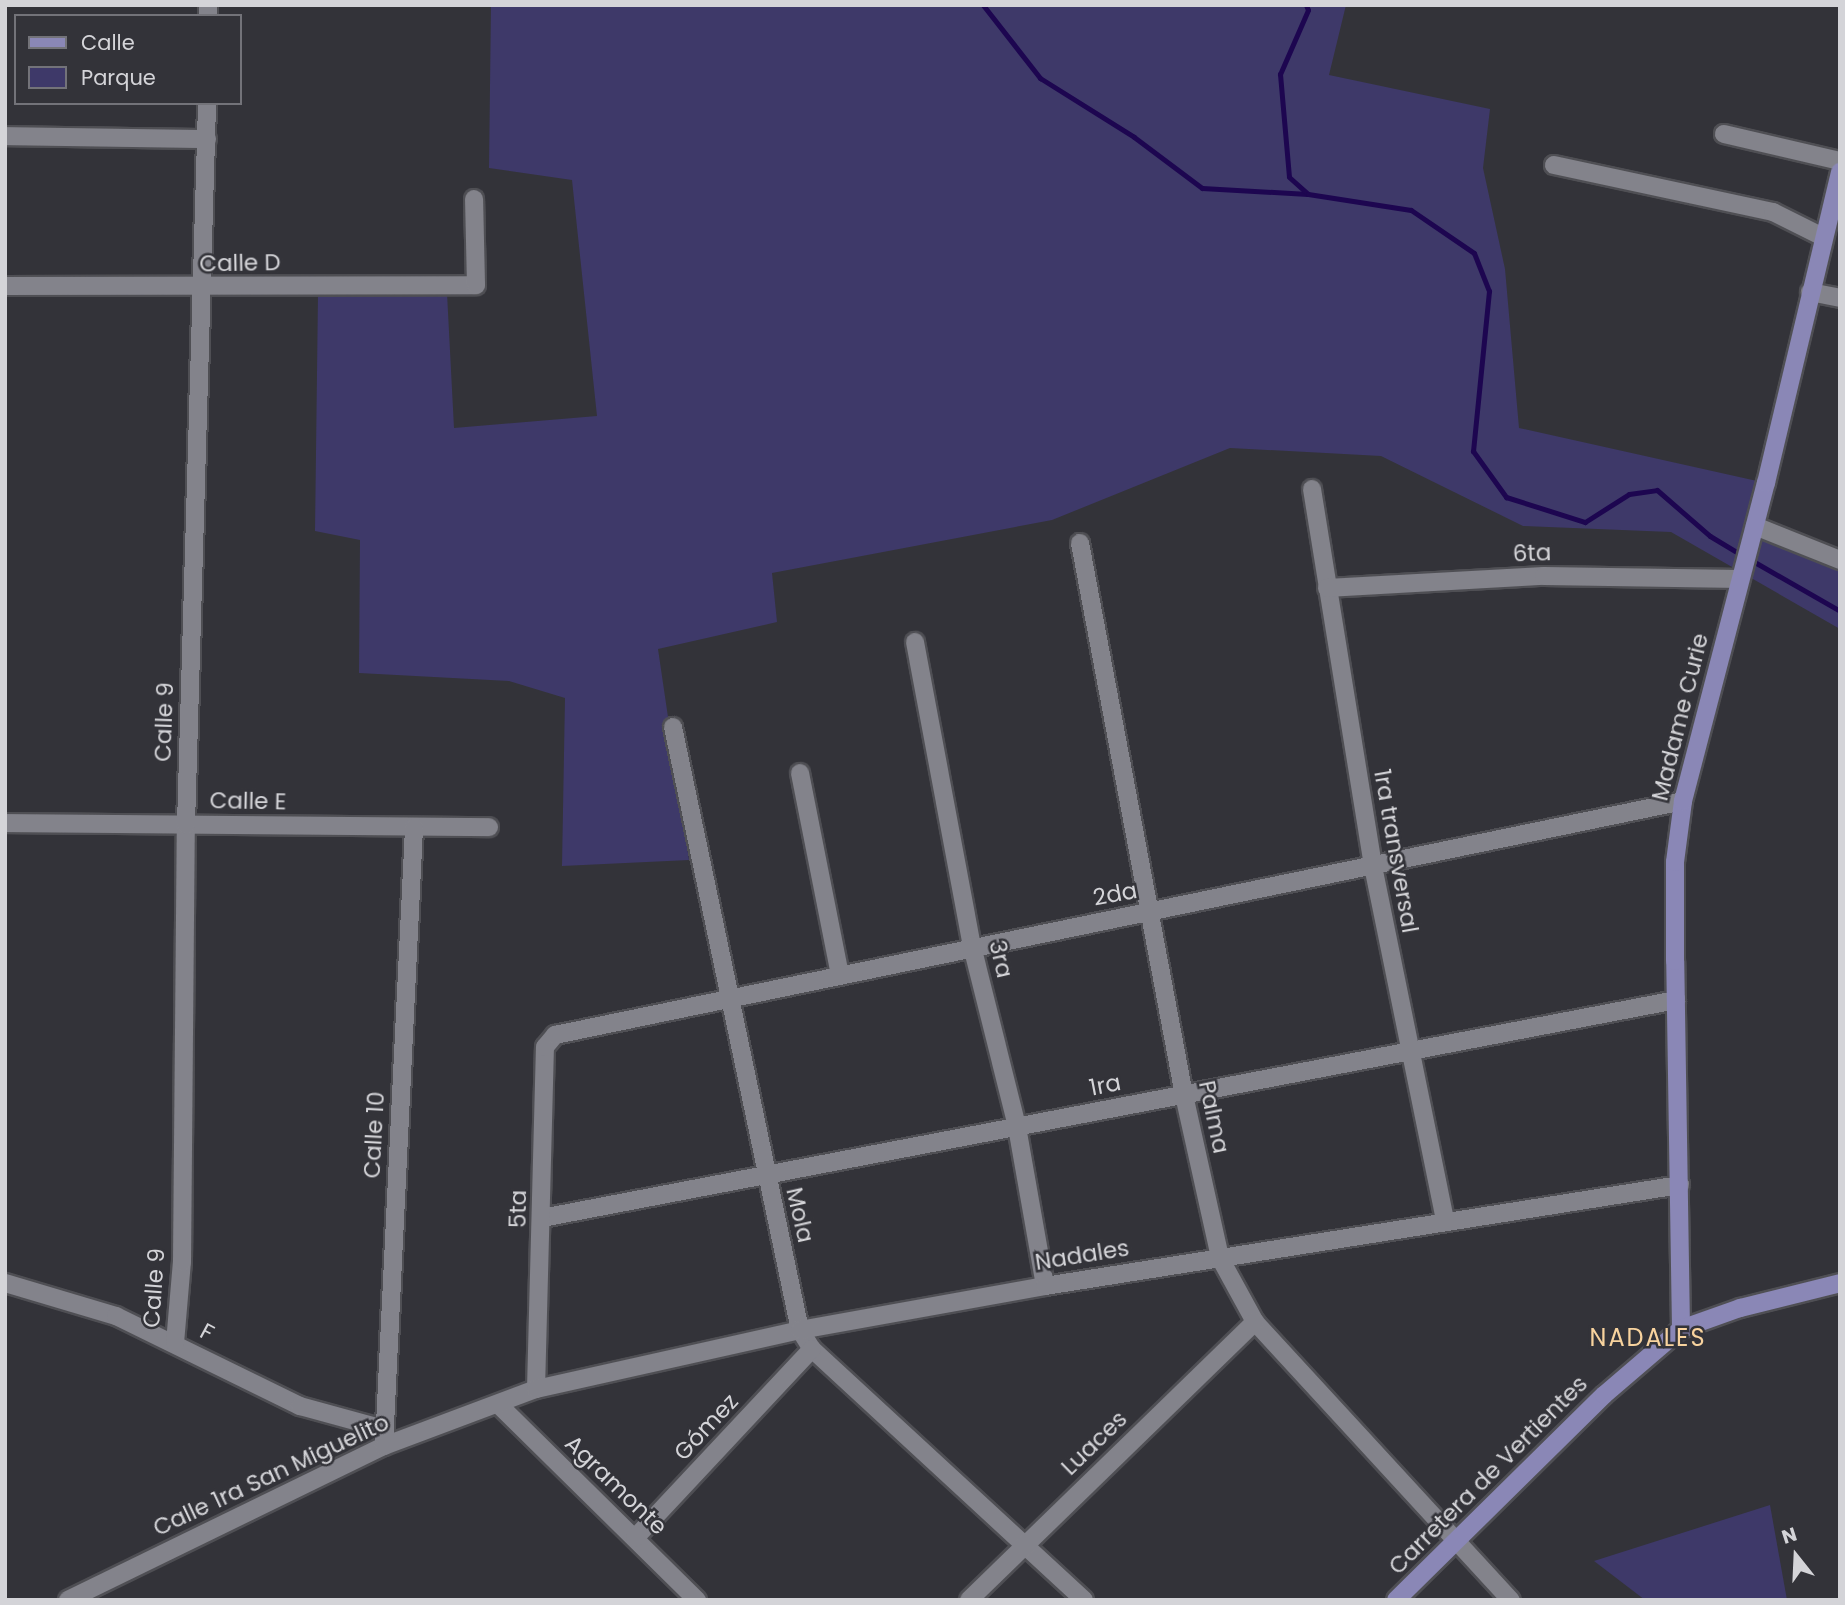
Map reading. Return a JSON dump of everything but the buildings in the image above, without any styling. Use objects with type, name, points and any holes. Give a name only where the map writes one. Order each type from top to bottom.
[{"type":"main road","name":"Madame Curie","points":[[1681,1329],[1675,862],[1683,801],[1755,526],[1840,172]]},
{"type":"main road","name":"Carretera de Vertientes","points":[[1396,1600],[1604,1395],[1681,1329],[1740,1308],[1840,1283]]},
{"type":"street","name":"Calle 9","points":[[175,1343],[182,1262],[186,825],[207,105]]},
{"type":"street","points":[[1724,134],[1840,161]]},
{"type":"street","points":[[5,136],[207,139]]},
{"type":"street","points":[[1554,165],[1773,212],[1823,237]]},
{"type":"street","name":"Calle D","points":[[5,286],[200,288],[476,285],[474,199]]},
{"type":"street","points":[[1810,292],[1840,299]]},
{"type":"street","name":"1ra transversal","points":[[1312,489],[1373,866],[1445,1219]]},
{"type":"street","points":[[1755,526],[1840,560]]},
{"type":"street","name":"Palma","points":[[1080,543],[1184,1095],[1220,1258],[1255,1322],[1511,1600]]},
{"type":"street","name":"6ta","points":[[1327,588],[1744,563]]},
{"type":"street","name":"3ra","points":[[915,642],[972,946],[1017,1127],[1045,1286]]},
{"type":"street","name":"Mola","points":[[673,727],[800,1329],[811,1349],[1026,1542],[1084,1600]]},
{"type":"street","points":[[800,773],[840,975]]},
{"type":"street","name":"2da","points":[[555,1035],[972,946],[1149,913],[1683,801]]},
{"type":"street","name":"Calle E","points":[[5,823],[489,827]]},
{"type":"street","name":"Calle 10","points":[[384,1437],[414,828]]},
{"type":"street","name":"1ra","points":[[542,1217],[1676,1000]]},
{"type":"street","name":"5ta","points":[[536,1389],[545,1047],[555,1035]]},
{"type":"street","name":"Nadales","points":[[499,1405],[536,1389],[800,1329],[1445,1219],[1680,1185]]},
{"type":"street","name":"F","points":[[5,1283],[105,1312],[175,1343],[300,1406],[384,1437]]},
{"type":"street","name":"Luaces","points":[[969,1600],[1255,1322]]},
{"type":"street","name":"Gómez","points":[[635,1538],[811,1349]]},
{"type":"street","name":"Calle 1ra San Miguelito","points":[[68,1600],[384,1437],[499,1405]]},
{"type":"street","name":"Agramonte","points":[[499,1405],[635,1538],[685,1596]]},
{"type":"green space","points":[[491,5],[1346,5],[1329,75],[1490,109],[1483,168],[1505,269],[1519,428],[1766,483],[1757,533],[1840,566],[1840,629],[1671,532],[1523,526],[1381,456],[1230,448],[1052,520],[772,573],[777,622],[658,649],[689,860],[562,866],[565,698],[509,681],[359,673],[360,540],[315,531],[318,294],[447,293],[454,428],[597,416],[572,180],[489,168]]},
{"type":"green space","points":[[1770,1505],[1787,1600],[1645,1600],[1594,1561]]},
{"type":"waterway","points":[[983,5],[1040,78],[1134,137],[1202,188],[1308,194]]},
{"type":"waterway","points":[[1306,5],[1308,10],[1280,74],[1289,177],[1308,194],[1411,210],[1474,253],[1489,291],[1473,451],[1506,497],[1585,522],[1629,494],[1657,490],[1710,536],[1742,555]]},
{"type":"waterway","points":[[1751,560],[1840,611]]},
{"type":"district","name":"NADALES","points":[[1648,1338]]}]
